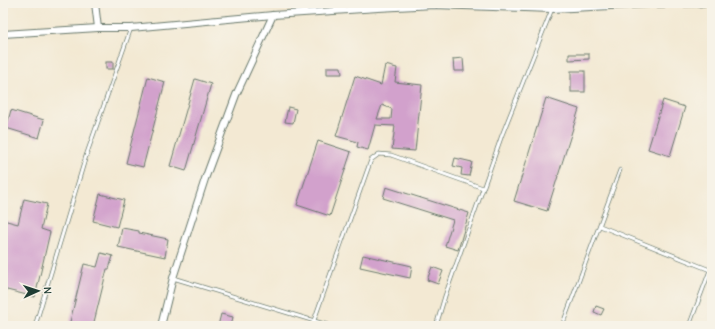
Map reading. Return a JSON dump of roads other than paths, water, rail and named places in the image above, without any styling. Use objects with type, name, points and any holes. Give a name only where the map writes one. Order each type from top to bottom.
[{"type":"street","points":[[95,3],[98,28]]},
{"type":"street","points":[[3,35],[98,28],[131,28],[273,15],[434,4],[552,9],[650,4],[711,3]]},
{"type":"street","points":[[161,326],[172,278],[205,179],[236,95],[273,15]]},
{"type":"lane","points":[[436,326],[445,296],[502,135],[552,9]]},
{"type":"lane","points":[[35,326],[86,156],[131,28]]},
{"type":"lane","points":[[312,326],[371,160],[379,154],[391,155],[483,188]]},
{"type":"lane","points":[[562,326],[620,170]]},
{"type":"lane","points":[[600,226],[710,270]]},
{"type":"lane","points":[[689,326],[712,265]]},
{"type":"lane","points":[[172,278],[331,326]]}]
